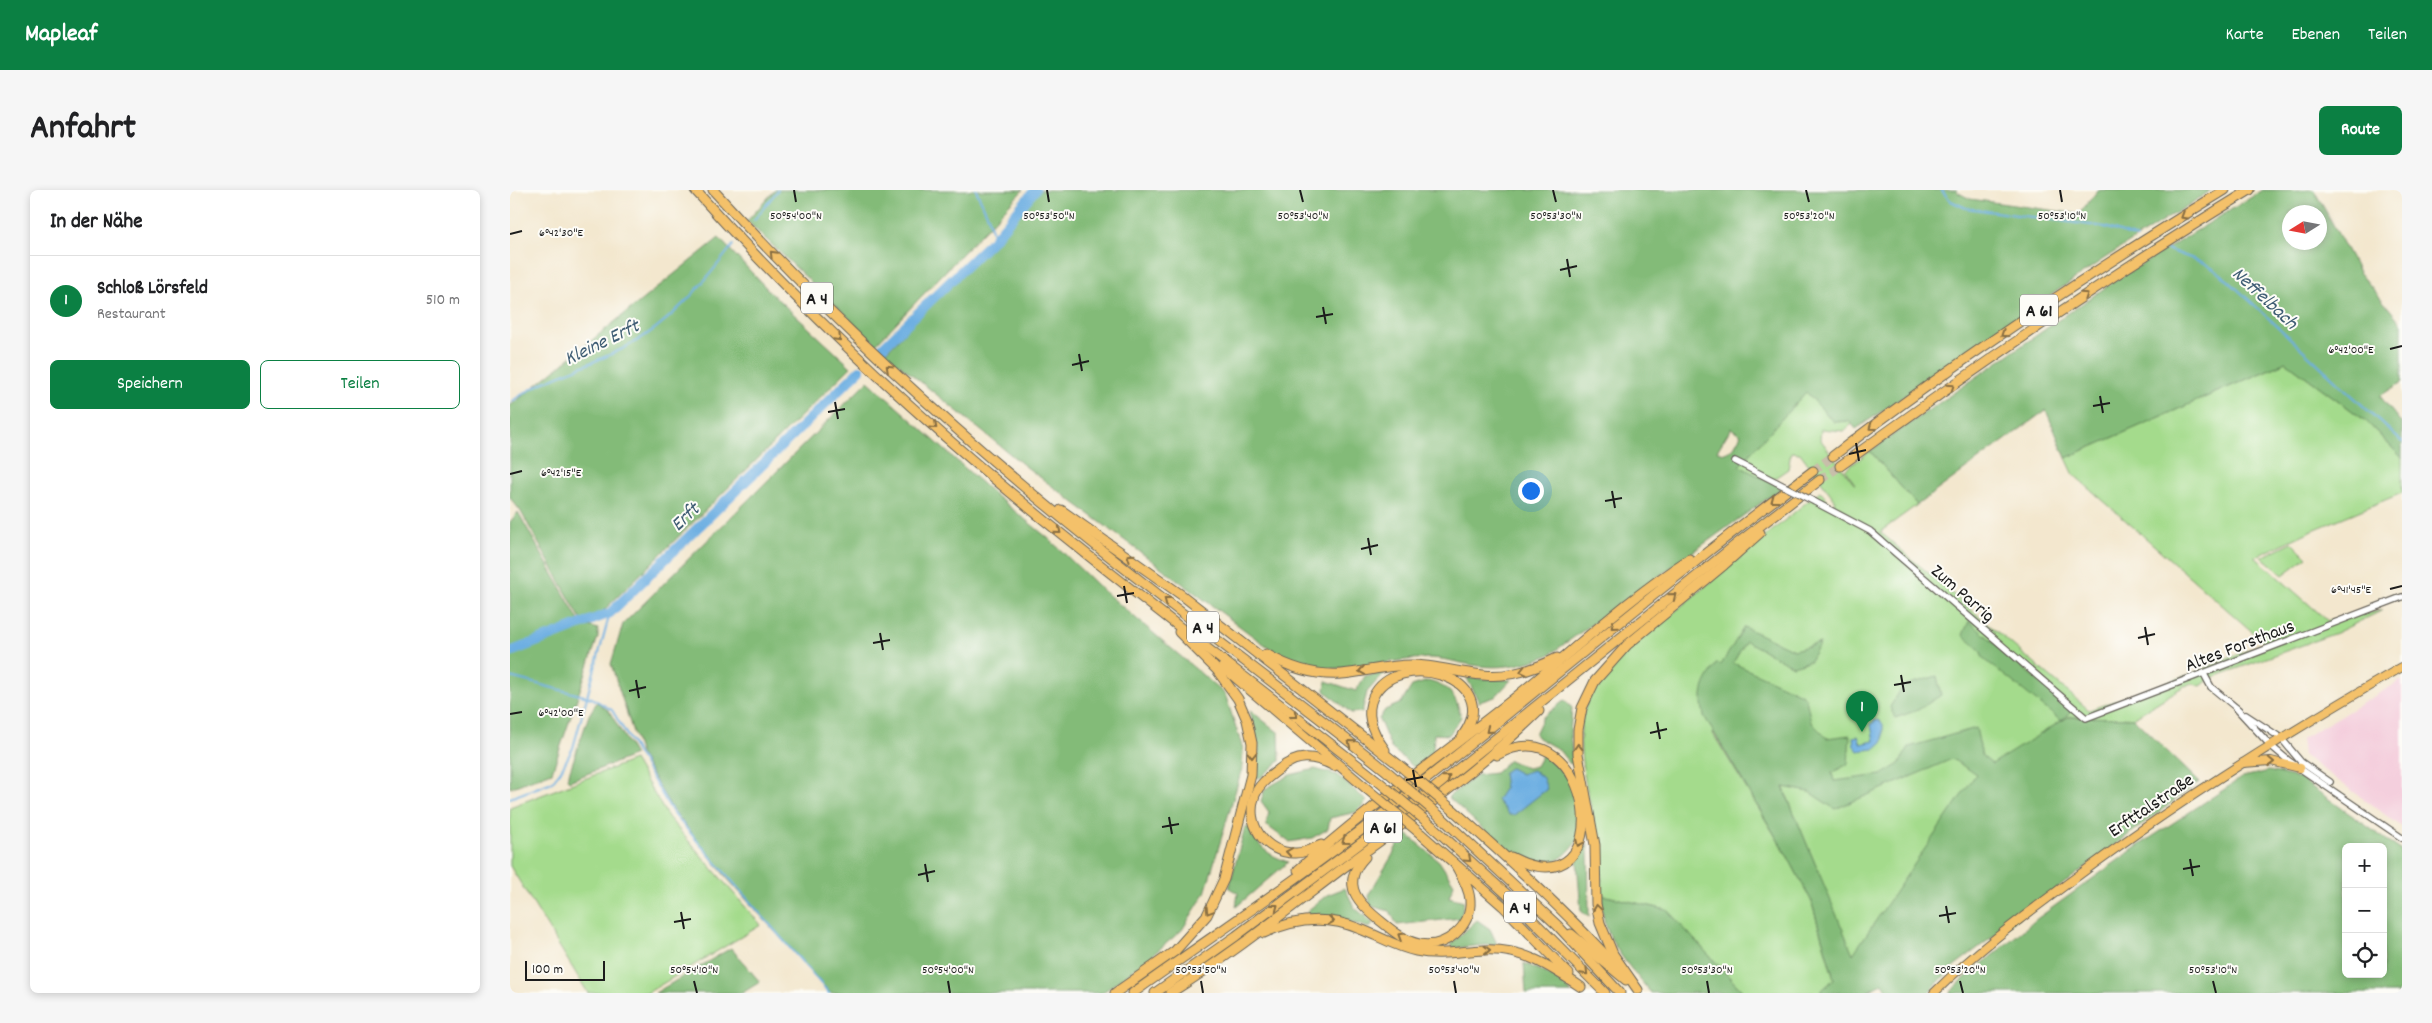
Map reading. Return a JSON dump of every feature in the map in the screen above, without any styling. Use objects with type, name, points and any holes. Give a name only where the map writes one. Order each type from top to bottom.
[{"type":"highway","name":"A 4","points":[[695,190],[782,282],[898,394],[1009,491],[1378,781],[1432,826],[1519,906],[1605,993]]},
{"type":"highway","name":"A 4","points":[[713,190],[790,272],[869,349],[1017,481],[1084,536],[1309,709],[1442,818],[1557,925],[1620,993]]},
{"type":"highway","name":"A 61","points":[[1833,456],[1934,382],[2098,270],[2226,190]]},
{"type":"highway","name":"A 61","points":[[1840,466],[1911,414],[2111,278],[2250,190]]},
{"type":"highway","name":"A 61","points":[[1132,993],[1258,905],[1366,826],[1453,758],[1734,530],[1813,471]]},
{"type":"highway","name":"A 61","points":[[1155,993],[1236,936],[1432,790],[1570,681],[1739,542],[1799,498],[1820,480]]},
{"type":"highway","points":[[1017,481],[1130,557],[1243,642],[1392,759],[1502,853],[1593,941],[1639,991]]},
{"type":"highway","points":[[1639,991],[1612,954],[1600,923],[1596,904],[1595,845],[1578,754],[1578,730],[1582,708],[1595,681],[1627,645],[1724,566],[1799,498]]},
{"type":"highway","points":[[1258,905],[1334,838],[1457,743],[1666,574],[1734,530]]},
{"type":"highway","points":[[1115,993],[1175,951],[1207,915],[1227,871],[1251,775],[1252,743],[1247,720],[1238,699],[1217,670],[1158,610]]},
{"type":"highway","points":[[1175,628],[1255,693],[1503,906],[1583,990]]},
{"type":"highway","points":[[1243,642],[1285,665],[1322,674],[1342,674],[1409,665],[1443,668],[1483,676],[1502,675],[1531,670],[1568,652]]},
{"type":"highway","points":[[1392,759],[1374,732],[1370,720],[1370,707],[1379,688],[1386,680],[1398,674],[1411,672],[1430,674],[1453,679],[1464,687],[1471,698],[1473,715],[1469,726],[1457,743]]},
{"type":"highway","points":[[1170,993],[1250,939],[1376,846],[1486,761],[1570,681]]},
{"type":"highway","points":[[1486,761],[1504,751],[1519,747],[1534,747],[1548,751],[1562,761],[1572,774],[1583,815],[1584,829],[1581,842],[1575,852],[1558,865],[1546,868],[1533,867],[1502,853]]},
{"type":"highway","points":[[1334,838],[1307,852],[1287,853],[1268,844],[1259,835],[1253,823],[1252,811],[1255,794],[1263,782],[1288,762],[1308,757],[1321,759],[1344,770]]},
{"type":"highway","points":[[1376,846],[1361,862],[1355,873],[1353,886],[1356,899],[1364,908],[1398,935],[1418,944],[1432,944],[1447,940],[1458,932],[1466,921],[1470,900],[1466,885],[1455,864]]},
{"type":"highway","points":[[1250,939],[1300,921],[1334,921],[1360,928],[1389,943],[1414,951],[1442,954],[1495,950],[1524,954],[1551,966],[1583,990]]},
{"type":"highway","points":[[1557,925],[1582,942],[1639,991]]},
{"type":"main road","name":"Erfttalstraße","points":[[1934,993],[1958,969],[2030,911],[2127,839],[2240,763],[2402,667]]},
{"type":"main road","points":[[2240,763],[2271,761],[2300,768]]},
{"type":"street","name":"Zum Parrig","points":[[1735,461],[1870,531],[2086,718]]},
{"type":"street","name":"Altes Forsthaus","points":[[2086,718],[2402,598]]},
{"type":"street","points":[[2204,674],[2211,686],[2236,708],[2270,745],[2300,768],[2402,838]]},
{"type":"street","points":[[2236,708],[2281,738],[2304,765],[2362,810]]},
{"type":"shaded area","points":[[2402,680],[2402,827],[2303,755],[2301,739]]},
{"type":"green space","points":[[775,190],[1023,190],[876,344],[747,221]]},
{"type":"green space","points":[[1038,190],[1958,190],[1957,192],[1970,199],[2079,214],[2098,190],[2212,190],[2105,258],[1856,429],[1849,421],[1834,422],[1806,392],[1739,466],[1782,488],[1549,655],[1529,662],[1499,667],[1478,666],[1429,658],[1346,668],[1319,668],[1310,667],[1285,657],[1254,637],[1025,466],[885,353]],"holes":[[[1731,428],[1741,435],[1733,449],[1725,453],[1717,451]]]},
{"type":"green space","points":[[2263,190],[2314,190],[2322,205],[2282,205],[2282,250],[2327,250],[2327,214],[2359,272],[2402,324],[2402,382],[2380,396],[2402,424],[2402,458],[2366,421],[2286,362],[2066,458],[2046,410],[1917,505],[1870,451],[2116,280]]},
{"type":"green space","points":[[719,238],[771,293],[851,367],[599,615],[583,623],[520,510],[510,498],[510,406]]},
{"type":"green space","points":[[2286,362],[2366,421],[2402,458],[2402,493],[2313,530],[2255,557],[2328,621],[2383,610],[2336,633],[2211,678],[2201,686],[2193,684],[2184,686],[2133,718],[2068,717],[2036,737],[1852,955],[1783,786],[1809,792],[1712,732],[1788,857],[1811,900],[1834,980],[1819,993],[1744,993],[1667,910],[1602,895],[1599,847],[1582,758],[1582,725],[1588,700],[1602,679],[1625,653],[1820,491],[1833,507],[1835,500],[1800,453],[1791,452],[1788,469],[1769,482],[1738,466],[1806,391],[1834,422],[1849,421],[1852,424],[1844,431],[1821,429],[1820,439],[1854,484],[1845,470],[1870,451],[1917,505],[1880,532],[2089,710],[2191,674],[2265,643],[2074,475],[2066,458]]},
{"type":"green space","points":[[868,381],[995,495],[1048,538],[1098,586],[1225,694],[1243,749],[1242,769],[1205,893],[1182,930],[1149,958],[1102,993],[830,993],[726,877],[671,807],[640,754],[611,664],[623,624]]},
{"type":"green space","points":[[518,512],[581,624],[598,629],[598,637],[552,772],[510,788],[510,522]]},
{"type":"green space","points":[[2292,542],[2307,557],[2283,575],[2262,557]]},
{"type":"green space","points":[[1969,621],[2072,711],[2061,721],[1983,658],[1980,650],[1963,635]]},
{"type":"green space","points":[[1744,627],[1794,650],[1820,643],[1810,661],[1793,666],[1746,641],[1733,663],[1801,694],[1806,699],[1811,722],[1827,738],[1850,735],[1848,764],[1832,773],[1834,781],[1881,775],[1899,764],[1909,747],[1976,728],[1982,756],[1992,764],[2068,717],[2133,718],[2199,782],[1954,966],[1928,993],[1889,993],[1883,983],[1865,993],[1819,993],[1834,979],[1811,900],[1788,857],[1704,716],[1702,694],[1705,682],[1717,663],[1721,665]],"holes":[[[1952,759],[1976,774],[1853,954],[1783,787],[1809,792],[1835,809]]]},
{"type":"green space","points":[[1384,673],[1367,692],[1362,712],[1351,713],[1325,691],[1326,681],[1356,691],[1365,676]]},
{"type":"green space","points":[[1937,676],[1941,695],[1918,710],[1895,718],[1890,707],[1903,686]]},
{"type":"green space","points":[[1467,678],[1511,680],[1495,697],[1479,702]]},
{"type":"green space","points":[[1428,681],[1442,686],[1451,693],[1457,703],[1461,717],[1449,735],[1434,734],[1433,752],[1415,768],[1391,748],[1379,719],[1385,710],[1401,703],[1412,686]]},
{"type":"green space","points":[[1565,700],[1572,708],[1570,734],[1573,762],[1570,764],[1558,749],[1538,738],[1535,734],[1543,717]]},
{"type":"green space","points":[[597,702],[609,711],[635,755],[569,781],[567,779],[589,715]]},
{"type":"green space","points":[[1250,710],[1279,733],[1280,761],[1260,778],[1256,777],[1259,749]]},
{"type":"green space","points":[[1542,755],[1568,778],[1578,803],[1582,825],[1579,836],[1571,849],[1560,859],[1547,864],[1528,860],[1503,846],[1448,797],[1477,775],[1495,773],[1509,760],[1527,768],[1536,766]]},
{"type":"green space","points":[[634,760],[668,817],[761,925],[647,993],[588,993],[510,866],[510,807]]},
{"type":"green space","points":[[1315,769],[1337,775],[1367,801],[1357,812],[1330,818],[1328,829],[1312,838],[1289,842],[1266,825],[1269,812],[1261,801],[1265,789],[1290,775]]},
{"type":"green space","points":[[2269,771],[2299,778],[2402,851],[2402,993],[1949,993],[2038,918],[2135,848],[2243,777]]},
{"type":"green space","points":[[1245,827],[1249,828],[1264,850],[1288,862],[1236,907],[1238,893],[1229,888]]},
{"type":"green space","points":[[1404,832],[1439,861],[1454,884],[1449,897],[1464,901],[1461,918],[1397,925],[1390,911],[1370,906],[1369,894]]},
{"type":"green space","points":[[1588,844],[1589,917],[1581,911],[1577,861]]},
{"type":"green space","points":[[1345,888],[1354,907],[1373,923],[1370,928],[1334,917],[1309,915],[1307,911],[1327,895]]},
{"type":"green space","points":[[1602,895],[1667,910],[1744,993],[1651,993],[1624,960],[1610,936],[1602,910]]},
{"type":"green space","points":[[1477,920],[1490,929],[1497,944],[1453,948],[1451,944]]},
{"type":"green space","points":[[731,948],[760,982],[742,993],[655,993]]},
{"type":"green space","points":[[1524,963],[1554,977],[1572,993],[1526,993]]},
{"type":"water","points":[[1878,720],[1883,724],[1883,741],[1874,749],[1858,751],[1854,746],[1853,737],[1858,736],[1861,744],[1874,741],[1871,725],[1874,721]]},
{"type":"water","points":[[1510,768],[1521,774],[1533,770],[1543,778],[1547,789],[1514,815],[1509,815],[1497,800],[1505,788],[1503,773]]},
{"type":"waterway","name":"Kleine Erft","points":[[754,220],[778,190]]},
{"type":"waterway","points":[[976,190],[988,216],[994,239]]},
{"type":"waterway","name":"Erft","points":[[882,348],[994,239],[1035,190]]},
{"type":"waterway","name":"Neffelbach","points":[[1941,190],[1951,201],[1966,208],[2105,227],[2137,238]]},
{"type":"waterway","name":"Kleine Erft","points":[[510,403],[552,379],[626,347],[658,327],[698,289],[733,245]]},
{"type":"waterway","name":"Neffelbach","points":[[2166,249],[2204,263],[2221,274],[2402,442]]},
{"type":"waterway","name":"Erft","points":[[510,652],[610,613],[860,370]]},
{"type":"waterway","points":[[510,798],[552,782],[560,772],[573,748],[610,613]]},
{"type":"waterway","points":[[510,677],[592,698],[612,710],[673,813],[829,993]]},
{"type":"tunnel","points":[[1813,471],[1833,456]]},
{"type":"tunnel","points":[[1820,480],[1840,466]]},
{"type":"place","name":"Schloß Lörsfeld","points":[[1862,732]]}]
